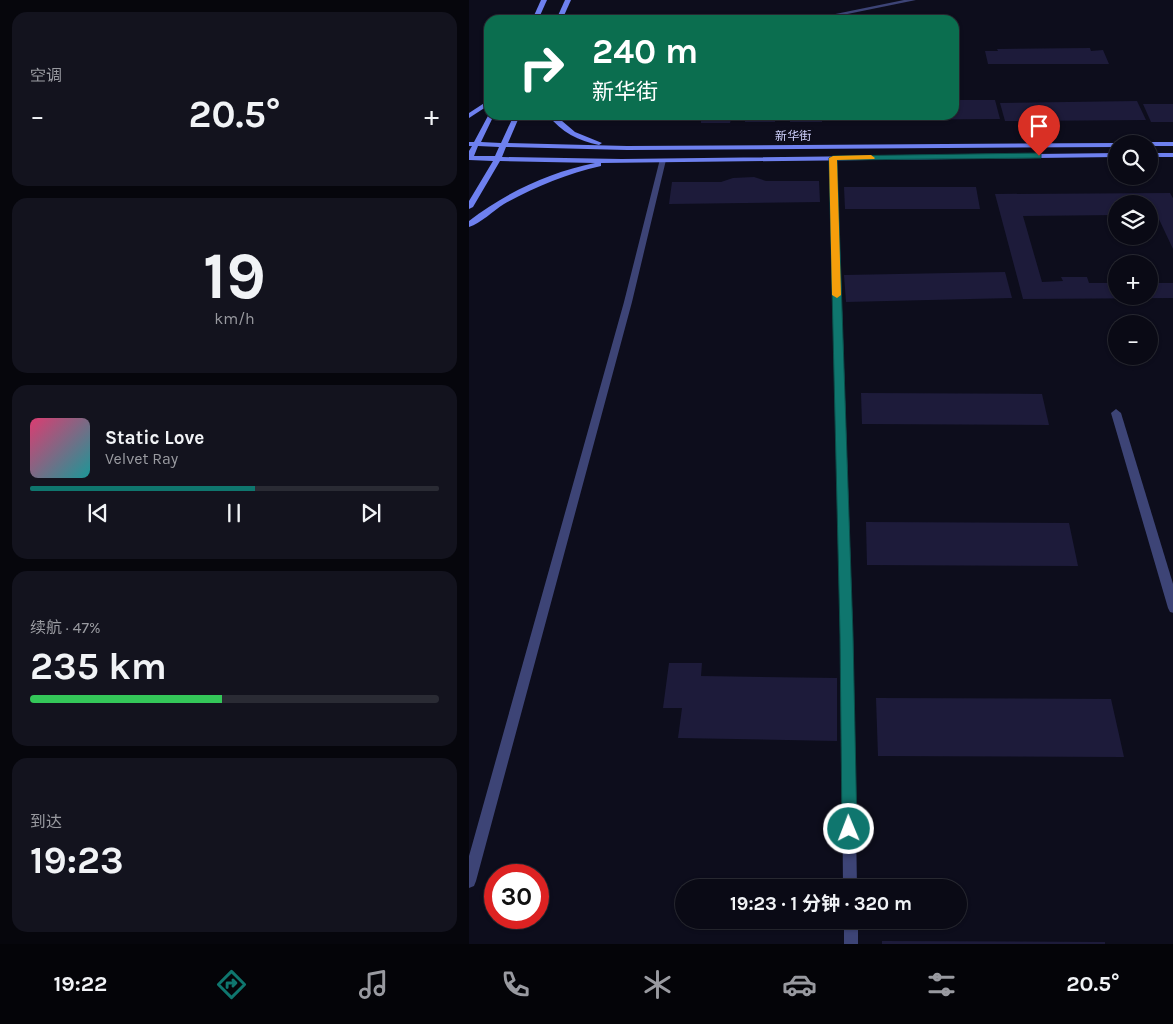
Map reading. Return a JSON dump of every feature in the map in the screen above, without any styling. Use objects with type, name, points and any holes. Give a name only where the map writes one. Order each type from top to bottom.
[{"type":"main road","points":[[537,15],[544,0]]},
{"type":"main road","points":[[561,15],[568,0]]},
{"type":"main road","points":[[469,116],[484,106]]},
{"type":"main road","points":[[469,158],[489,120]]},
{"type":"main road","points":[[469,207],[497,159],[515,120]]},
{"type":"main road","points":[[554,120],[557,124],[590,142],[627,148]]},
{"type":"main road","name":"新华街","points":[[469,144],[627,148],[1108,145]]},
{"type":"main road","points":[[1158,144],[1173,144]]},
{"type":"main road","name":"新华街","points":[[469,158],[662,160],[1108,155]]},
{"type":"main road","points":[[1158,155],[1173,155]]},
{"type":"main road","points":[[469,225],[480,215],[537,185],[593,165],[622,160]]},
{"type":"street","points":[[830,15],[882,3],[913,0]]},
{"type":"street","points":[[833,158],[847,635],[850,879]]},
{"type":"street","points":[[469,880],[628,302],[662,160]]},
{"type":"street","points":[[1116,413],[1173,608]]},
{"type":"street","points":[[851,929],[851,944]]},
{"type":"building","points":[[1090,48],[1091,51],[1103,50],[1109,64],[988,64],[985,51],[998,51],[997,49]]},
{"type":"building","points":[[959,100],[995,100],[1000,119],[959,119]]},
{"type":"building","points":[[1137,101],[1146,120],[1005,121],[1000,103]]},
{"type":"building","points":[[1143,104],[1174,104],[1174,122],[1151,122]]},
{"type":"building","points":[[701,120],[731,120],[730,123],[701,123]]},
{"type":"building","points":[[745,120],[775,120],[775,122],[745,122]]},
{"type":"building","points":[[790,120],[822,120],[822,122],[790,122]]},
{"type":"building","points":[[754,177],[766,181],[819,181],[820,202],[669,204],[672,182],[721,182],[733,178]]},
{"type":"building","points":[[844,187],[976,187],[980,209],[845,209]]},
{"type":"building","points":[[1170,193],[1174,200],[1174,251],[1158,217],[1158,195],[1108,195],[1108,215],[1023,216],[1042,282],[1063,281],[1061,277],[1087,277],[1089,283],[1108,283],[1108,298],[1023,299],[995,194]]},
{"type":"building","points":[[1005,272],[1012,298],[846,302],[844,275]]},
{"type":"building","points":[[1158,283],[1174,283],[1174,298],[1158,298]]},
{"type":"building","points":[[861,393],[1042,394],[1049,425],[862,424]]},
{"type":"building","points":[[866,522],[1069,523],[1078,566],[867,565]]},
{"type":"building","points":[[669,663],[702,663],[701,676],[837,678],[837,741],[678,738],[682,708],[663,708]]},
{"type":"building","points":[[876,698],[1111,699],[1124,757],[878,756]]},
{"type":"building","points":[[882,941],[1105,942],[1105,944],[882,944]]},
{"type":"slow traffic","points":[[837,295],[833,158],[871,158]]},
{"type":"route","points":[[849,829],[847,635],[833,158],[1039,156]]}]
